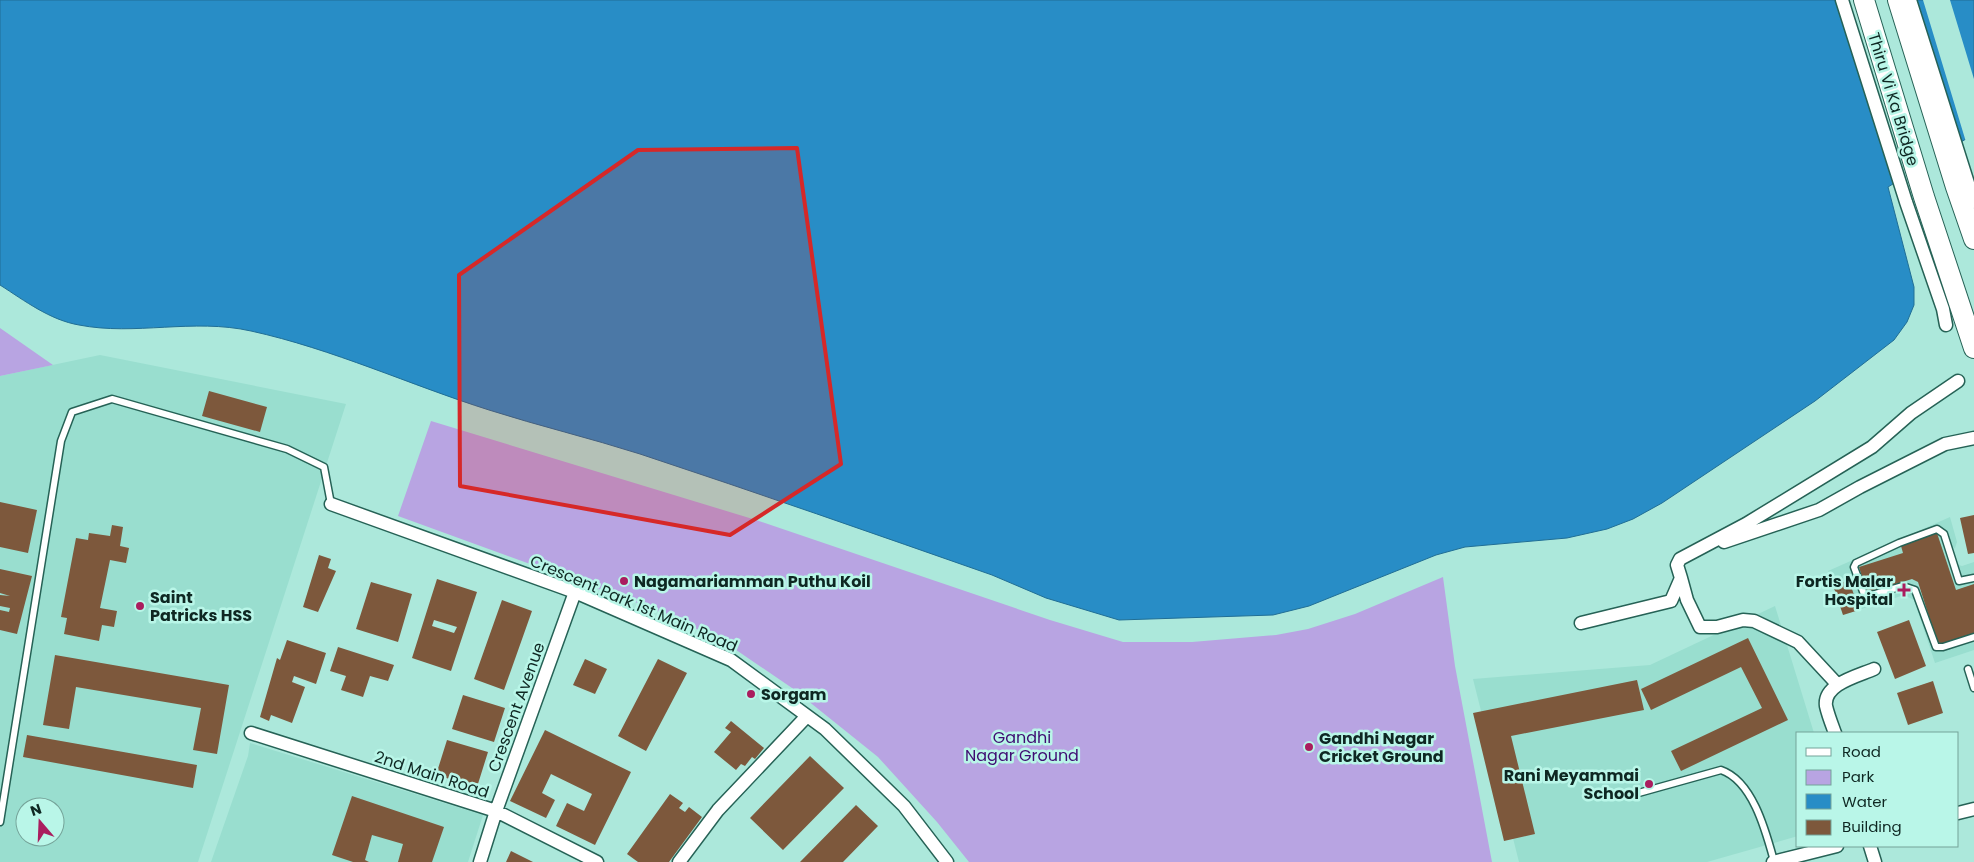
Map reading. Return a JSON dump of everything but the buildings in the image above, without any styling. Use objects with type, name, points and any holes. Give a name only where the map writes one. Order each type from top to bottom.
[{"type":"main road","name":"Thiru Vi Ka Bridge","points":[[1864,0],[1915,200],[1974,348]]},
{"type":"main road","name":"Thiru Vi Ka Bridge","points":[[1898,0],[1961,186],[1974,239]]},
{"type":"street","points":[[1842,0],[1915,200],[1946,325]]},
{"type":"street","points":[[1910,0],[1961,186],[1974,202]]},
{"type":"street","points":[[1837,684],[1798,642],[1754,621],[1743,620],[1717,627],[1700,627],[1687,600],[1677,565],[1680,559],[1746,524],[1872,446],[1911,413],[1958,381]]},
{"type":"street","points":[[1680,559],[1819,510],[1860,487],[1946,444],[1974,438]]},
{"type":"street","name":"Crescent Park 1st Main Road","points":[[331,504],[575,592],[731,660],[824,729],[904,806],[947,862]]},
{"type":"street","points":[[1581,623],[1671,600],[1681,578]]},
{"type":"street","name":"Crescent Avenue","points":[[480,862],[496,811],[575,592]]},
{"type":"street","points":[[1835,732],[1826,705],[1828,695],[1837,684],[1874,669]]},
{"type":"street","points":[[679,862],[718,810],[807,716]]},
{"type":"street","name":"2nd Main Road","points":[[251,733],[496,811],[597,862]]},
{"type":"street","points":[[1959,814],[1974,809]]},
{"type":"street","points":[[1774,862],[1834,847]]},
{"type":"street","points":[[1870,847],[1875,862]]},
{"type":"lane","points":[[0,822],[61,442],[72,412],[112,398],[287,449],[324,467],[331,504]]},
{"type":"lane","points":[[1974,578],[1959,581],[1944,534],[1937,529],[1899,543],[1858,563],[1854,567],[1865,597],[1903,586],[1915,590],[1936,647],[1943,647],[1974,637]]},
{"type":"lane","points":[[1968,669],[1974,688]]},
{"type":"lane","points":[[1635,794],[1721,770],[1728,772],[1752,799],[1764,824],[1774,862]]},
{"type":"highlighted area","points":[[797,148],[841,464],[730,535],[460,486],[459,275],[638,150]]},
{"type":"shaded area","name":"Saint Patricks HSS","points":[[100,355],[346,404],[198,862],[0,862],[0,376]]},
{"type":"shaded area","name":"Fortis Malar Hospital","points":[[1950,517],[1957,542],[1955,548],[1951,549],[1956,564],[1962,566],[1974,562],[1974,650],[1935,663],[1914,600],[1904,595],[1843,615],[1828,571]]},
{"type":"shaded area","name":"Rani Meyammai School","points":[[1775,606],[1814,732],[1796,732],[1796,837],[1707,862],[1519,862],[1473,679],[1650,665]]},
{"type":"shaded area","points":[[250,743],[483,815],[468,862],[211,862],[248,756]]},
{"type":"green space","points":[[0,328],[53,365],[0,376]]},
{"type":"green space","name":"Gandhi Nagar Ground","points":[[431,421],[756,520],[1050,620],[1123,642],[1192,642],[1276,635],[1308,629],[1355,614],[1443,577],[1455,666],[1492,862],[969,862],[937,822],[878,757],[792,688],[723,641],[646,606],[398,516]]},
{"type":"water","points":[[0,0],[1974,0],[1974,134],[1888,187],[1914,287],[1914,305],[1907,322],[1894,340],[1815,401],[1662,503],[1633,519],[1607,529],[1567,538],[1465,547],[1436,555],[1309,606],[1273,615],[1119,620],[1046,598],[992,575],[684,469],[621,448],[489,410],[312,347],[229,327],[100,328],[68,323],[38,309],[0,285]]},
{"type":"pier","points":[[1838,0],[1917,0],[1962,144],[1894,186]]},
{"type":"pier","points":[[1923,0],[1950,0],[1974,79],[1974,137],[1966,142]]},
{"type":"place","name":"Nagamariamman Puthu Koil","points":[[624,581]]},
{"type":"place","name":"Fortis Malar Hospital","points":[[1904,590]]},
{"type":"place","name":"Saint Patricks HSS","points":[[140,606]]},
{"type":"place","name":"Sorgam","points":[[751,694]]},
{"type":"place","name":"Gandhi Nagar Cricket Ground","points":[[1309,747]]},
{"type":"place","name":"Rani Meyammai School","points":[[1649,784]]}]
